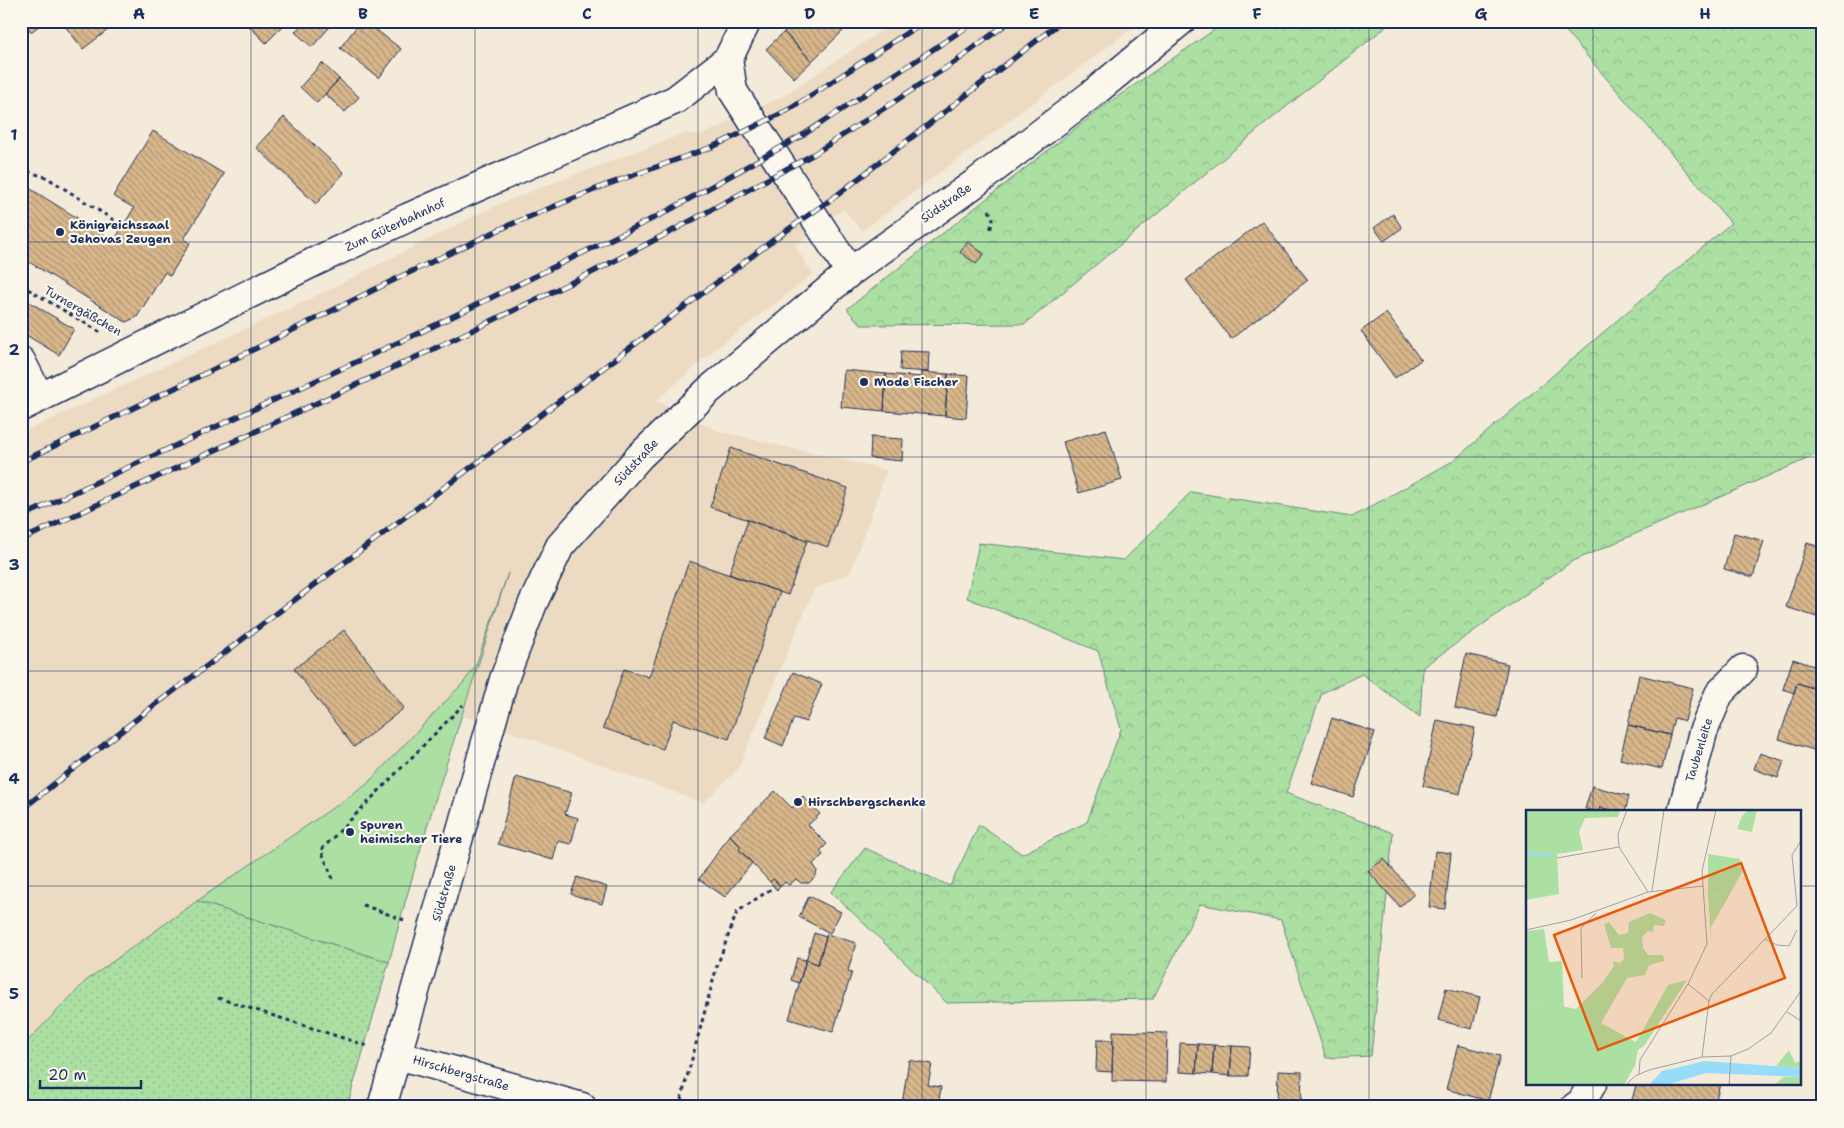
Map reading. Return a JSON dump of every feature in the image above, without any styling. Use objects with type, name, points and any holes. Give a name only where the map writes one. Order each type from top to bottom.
[{"type":"street","name":"Zum Güterbahnhof","points":[[31,403],[314,262],[407,218],[675,100],[728,59],[747,21]]},
{"type":"street","name":"Südstraße","points":[[382,1107],[504,679],[533,603],[560,546],[640,456],[709,390],[850,272],[982,178],[1091,95],[1181,21]]},
{"type":"street","points":[[728,59],[733,91],[850,272]]},
{"type":"street","points":[[21,361],[31,403]]},
{"type":"street","name":"Taubenleite","points":[[1682,810],[1702,732],[1719,694],[1743,669]]},
{"type":"street","name":"Hirschbergstraße","points":[[398,1055],[582,1107]]},
{"type":"street","points":[[1575,1107],[1581,1103],[1591,1086]]},
{"type":"path","points":[[21,172],[22,170],[46,177],[123,226]]},
{"type":"path","name":"Turnergäßchen","points":[[21,285],[136,351]]},
{"type":"path","points":[[333,879],[321,850],[466,702]]},
{"type":"path","points":[[679,1107],[717,966],[737,912],[774,886]]},
{"type":"path","points":[[363,905],[409,922]]},
{"type":"path","points":[[218,998],[372,1048]]},
{"type":"shaded area","points":[[896,21],[1142,21],[862,231],[843,209],[795,246],[813,274],[713,351],[656,401],[718,431],[887,470],[850,573],[814,589],[738,769],[703,803],[526,737],[462,716],[498,602],[476,665],[464,682],[366,785],[87,980],[21,1048],[21,433],[318,295],[499,204],[685,133],[702,135],[783,96]]},
{"type":"green space","points":[[1227,21],[1393,21],[1265,124],[1025,324],[861,325],[847,309],[1104,106]]},
{"type":"green space","points":[[1557,21],[1823,21],[1823,452],[1571,562],[1423,667],[1420,717],[1362,674],[1322,693],[1286,793],[1393,833],[1371,1056],[1326,1058],[1281,920],[1200,904],[1153,999],[947,1003],[831,892],[865,848],[950,886],[979,825],[1022,854],[1087,822],[1121,729],[1098,651],[967,598],[979,543],[1124,560],[1191,492],[1352,517],[1453,461],[1731,223]]},
{"type":"green space","points":[[508,573],[431,815],[389,962],[197,901],[366,785],[464,682],[476,665]]},
{"type":"green space","points":[[197,901],[389,962],[347,1107],[21,1107],[21,1048],[87,980]]},
{"type":"building","points":[[23,21],[45,21],[31,32]]},
{"type":"building","points":[[61,21],[109,21],[113,26],[83,49]]},
{"type":"building","points":[[244,21],[288,21],[266,43]]},
{"type":"building","points":[[305,21],[335,21],[312,47],[295,32]]},
{"type":"building","points":[[361,21],[365,21],[401,49],[379,78],[340,48]]},
{"type":"building","points":[[795,21],[853,21],[812,61],[784,32]]},
{"type":"building","points":[[784,32],[812,61],[794,78],[766,49]]},
{"type":"building","points":[[322,63],[339,79],[317,103],[300,87]]},
{"type":"building","points":[[339,79],[359,97],[345,112],[325,94]]},
{"type":"building","points":[[284,117],[344,173],[316,204],[256,147]]},
{"type":"building","name":"Königreichssaal Jehovas Zeugen","points":[[153,131],[224,174],[184,239],[190,243],[170,276],[165,272],[137,317],[126,322],[21,257],[21,193],[26,186],[114,241],[134,208],[113,196]]},
{"type":"building","points":[[1393,214],[1402,228],[1384,241],[1374,228]]},
{"type":"building","points":[[1262,221],[1308,280],[1231,339],[1186,280]]},
{"type":"building","points":[[968,242],[984,254],[976,264],[960,252]]},
{"type":"building","points":[[21,297],[74,329],[59,355],[21,332]]},
{"type":"building","points":[[1386,313],[1421,360],[1395,378],[1361,331]]},
{"type":"building","points":[[901,351],[929,352],[928,372],[900,370]]},
{"type":"building","name":"Mode Fischer","points":[[844,370],[886,374],[884,411],[841,407]]},
{"type":"building","points":[[921,372],[948,374],[945,416],[884,411],[886,374],[921,377]]},
{"type":"building","points":[[948,374],[969,376],[966,418],[945,416]]},
{"type":"building","points":[[1106,429],[1122,480],[1079,493],[1063,442]]},
{"type":"building","points":[[871,437],[903,439],[902,461],[870,458]]},
{"type":"building","points":[[731,448],[848,488],[828,547],[710,507]]},
{"type":"building","points":[[748,520],[807,541],[788,595],[729,574]]},
{"type":"building","points":[[1734,533],[1764,541],[1753,577],[1724,569]]},
{"type":"building","points":[[1807,543],[1823,548],[1823,619],[1786,607]]},
{"type":"building","points":[[689,561],[780,592],[729,739],[673,720],[663,749],[603,728],[624,669],[649,677]]},
{"type":"building","points":[[344,630],[404,708],[354,747],[294,669]]},
{"type":"building","points":[[1466,654],[1508,664],[1497,717],[1455,708]]},
{"type":"building","points":[[1793,659],[1823,669],[1823,691],[1797,683],[1794,693],[1783,689]]},
{"type":"building","points":[[793,672],[822,684],[806,722],[794,718],[783,746],[765,738]]},
{"type":"building","points":[[1639,675],[1693,688],[1685,721],[1674,718],[1670,735],[1628,725]]},
{"type":"building","points":[[1797,683],[1823,691],[1823,753],[1779,739]]},
{"type":"building","points":[[1332,718],[1375,732],[1353,797],[1311,783]]},
{"type":"building","points":[[1437,720],[1475,728],[1460,794],[1423,786]]},
{"type":"building","points":[[1628,725],[1670,735],[1662,769],[1620,759]]},
{"type":"building","points":[[1760,753],[1784,761],[1778,778],[1754,769]]},
{"type":"building","points":[[516,777],[572,793],[565,814],[578,818],[571,844],[558,841],[553,860],[498,844]]},
{"type":"building","points":[[1592,786],[1629,796],[1626,810],[1610,810],[1600,807],[1599,810],[1585,809]]},
{"type":"building","points":[[775,791],[792,808],[803,796],[820,814],[808,825],[827,844],[820,851],[823,855],[813,864],[817,870],[816,876],[809,883],[801,883],[796,879],[789,885],[785,882],[781,886],[773,879],[770,882],[739,849],[741,847],[730,835]]},
{"type":"building","points":[[730,835],[741,847],[739,849],[752,863],[725,897],[699,879]]},
{"type":"building","points":[[1435,851],[1451,853],[1445,909],[1429,907]]},
{"type":"building","points":[[1384,859],[1414,894],[1400,907],[1368,871]]},
{"type":"building","points":[[577,877],[607,887],[602,904],[571,894]]},
{"type":"building","points":[[773,879],[781,886],[777,890],[770,882]]},
{"type":"building","points":[[809,896],[841,912],[830,933],[799,917]]},
{"type":"building","points":[[814,933],[826,937],[818,964],[806,960]]},
{"type":"building","points":[[827,934],[856,943],[848,971],[852,972],[833,1032],[789,1019],[806,960],[818,964]]},
{"type":"building","points":[[797,958],[806,960],[799,983],[791,980]]},
{"type":"building","points":[[1446,988],[1480,997],[1472,1029],[1438,1020]]},
{"type":"building","points":[[1113,1031],[1167,1033],[1166,1082],[1112,1081]]},
{"type":"building","points":[[1097,1040],[1113,1040],[1112,1072],[1096,1071]]},
{"type":"building","points":[[1180,1043],[1198,1044],[1196,1073],[1179,1072]]},
{"type":"building","points":[[1198,1044],[1214,1045],[1212,1074],[1196,1073]]},
{"type":"building","points":[[1214,1045],[1232,1046],[1230,1076],[1212,1074]]},
{"type":"building","points":[[1458,1045],[1500,1056],[1488,1101],[1446,1089]]},
{"type":"building","points":[[1232,1046],[1250,1047],[1248,1076],[1230,1076]]},
{"type":"building","points":[[909,1060],[932,1064],[928,1085],[941,1087],[938,1107],[917,1107],[902,1104]]},
{"type":"building","points":[[1278,1071],[1302,1072],[1301,1103],[1277,1102]]},
{"type":"building","points":[[1636,1086],[1719,1086],[1714,1107],[1630,1107]]},
{"type":"building","points":[[1244,1101],[1301,1103],[1301,1107],[1244,1107]]},
{"type":"railway","points":[[21,462],[507,226],[606,185],[712,147],[746,131],[790,109],[925,21]]},
{"type":"railway","points":[[21,517],[423,331],[664,213],[803,135],[976,21]]},
{"type":"railway","points":[[21,540],[427,352],[589,274],[672,231],[814,154],[958,60],[1010,21]]},
{"type":"railway","points":[[21,810],[143,714],[776,238],[836,196],[1062,21]]},
{"type":"place","name":"Königreichssaal Jehovas Zeugen","points":[[60,232]]},
{"type":"place","name":"Mode Fischer","points":[[864,382]]},
{"type":"place","name":"Hirschbergschenke","points":[[798,802]]},
{"type":"place","name":"Spuren heimischer Tiere","points":[[350,832]]}]
